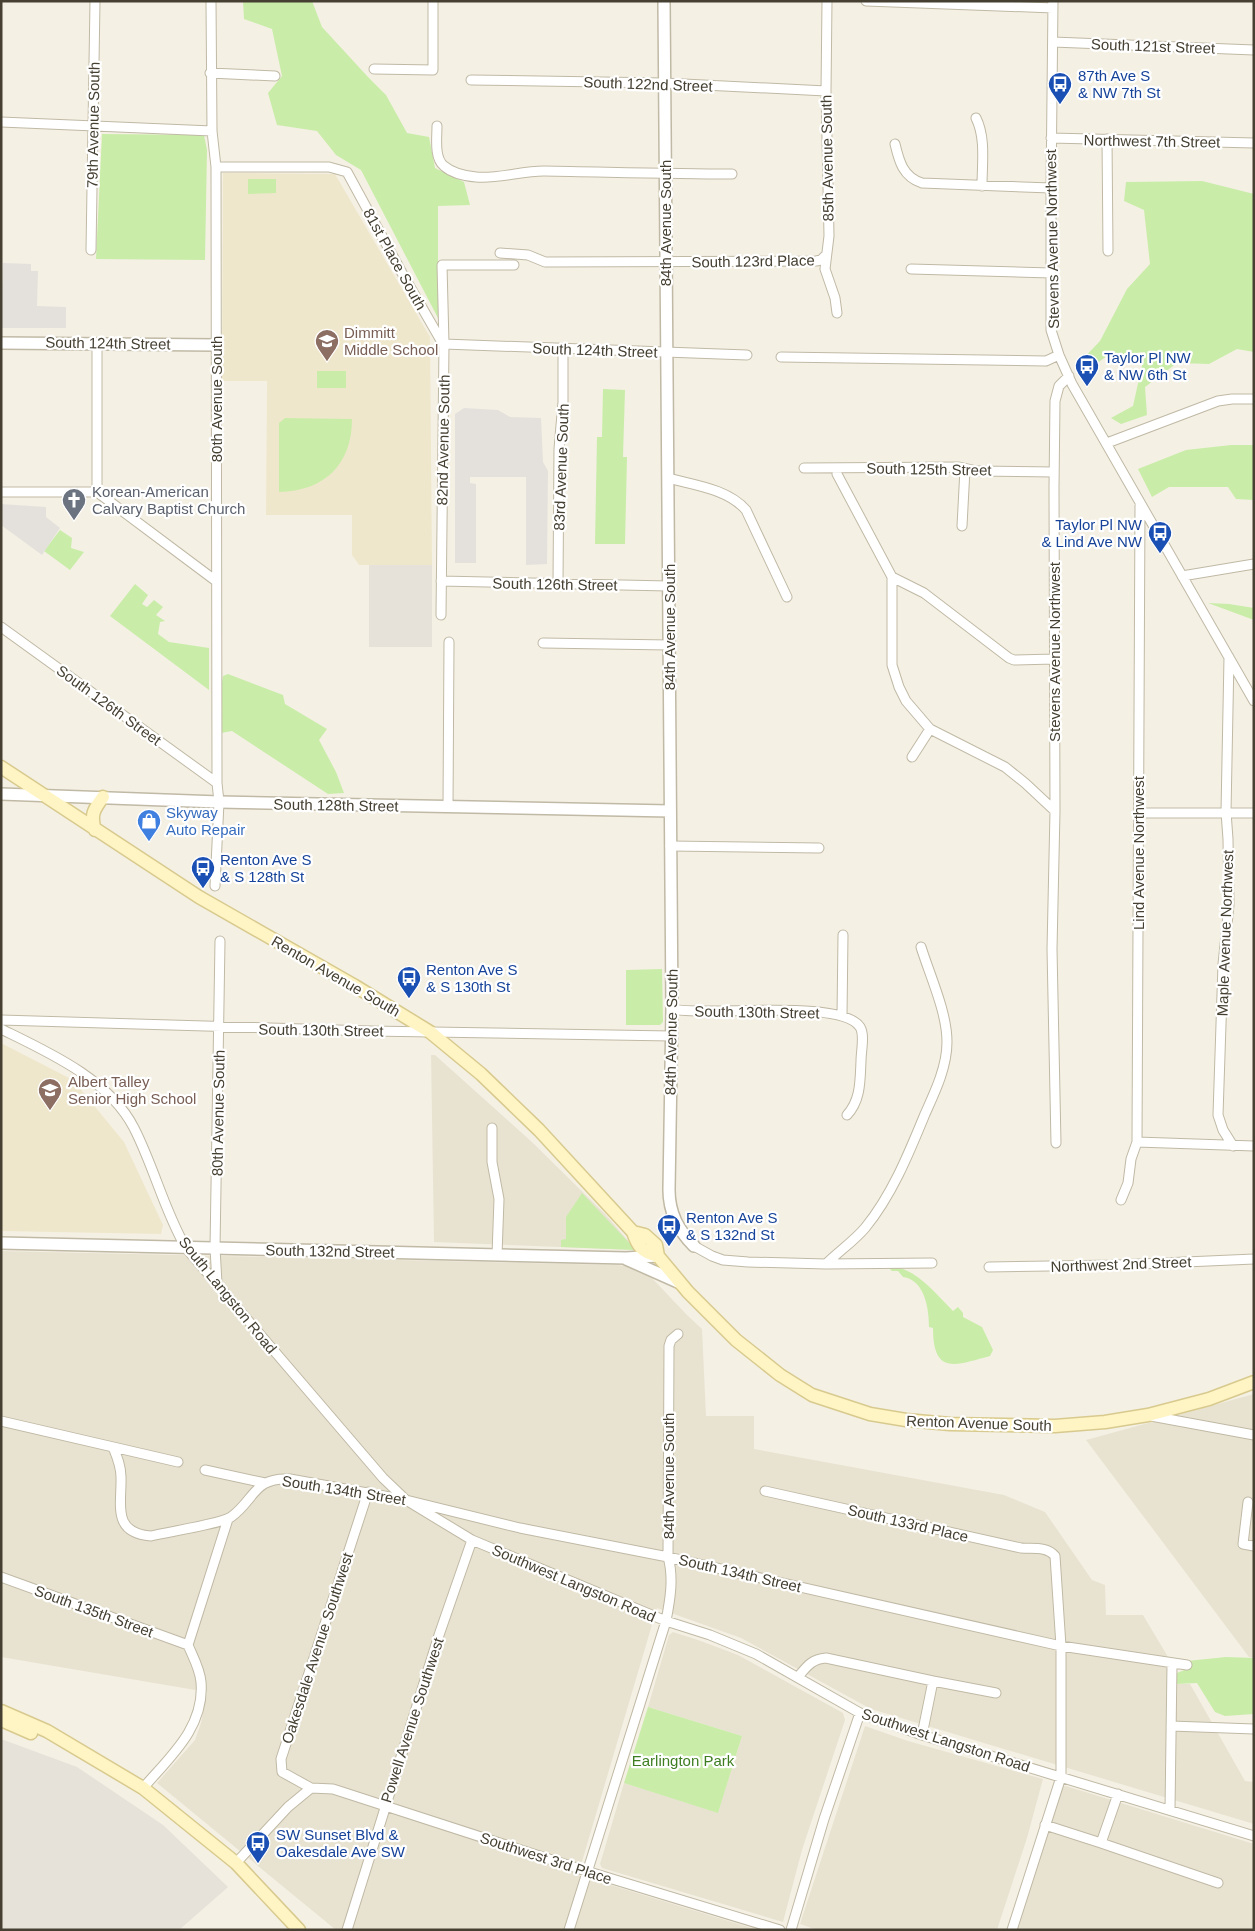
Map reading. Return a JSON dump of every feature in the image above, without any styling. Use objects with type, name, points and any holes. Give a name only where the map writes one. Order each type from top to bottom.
[{"type":"main road","name":"Renton Avenue South","points":[[1,767],[199,897],[356,986],[430,1032],[481,1074],[539,1130],[633,1232],[636,1242],[645,1253],[658,1256],[680,1283],[736,1340],[780,1375],[812,1395],[870,1414],[906,1420],[950,1424],[1055,1426],[1105,1422],[1148,1415],[1209,1400],[1254,1382]]},
{"type":"main road","points":[[95,830],[91,819],[92,812],[103,797]]},
{"type":"main road","points":[[1,1711],[47,1731],[142,1788],[236,1863],[299,1930]]},
{"type":"main road","points":[[1,1720],[77,1750]]},
{"type":"street","name":"79th Avenue South","points":[[91,250],[95,1]]},
{"type":"street","name":"80th Avenue South","points":[[211,1],[210,73],[212,131],[216,167],[216,581],[217,783],[219,802],[215,886]]},
{"type":"street","points":[[374,69],[433,70],[433,1]]},
{"type":"street","name":"84th Avenue South","points":[[664,1],[672,1009],[669,1202],[678,1227],[694,1246]]},
{"type":"street","name":"85th Avenue South","points":[[827,1],[826,91],[829,236],[824,269],[835,298],[837,313]]},
{"type":"street","points":[[866,1],[1053,5]]},
{"type":"street","name":"Stevens Avenue Northwest","points":[[1053,5],[1051,330],[1059,356],[1069,376],[1062,382],[1056,392],[1054,472],[1055,811],[1052,950],[1056,1143]]},
{"type":"street","name":"South 121st Street","points":[[1053,42],[1254,50]]},
{"type":"street","points":[[210,73],[275,76]]},
{"type":"street","name":"South 122nd Street","points":[[471,80],[664,83],[826,91]]},
{"type":"street","points":[[976,118],[982,136],[982,186]]},
{"type":"street","points":[[1,122],[212,131]]},
{"type":"street","points":[[438,126],[438,155],[444,166],[461,174],[493,178],[542,171],[732,174]]},
{"type":"street","name":"Northwest 7th Street","points":[[1051,138],[1254,143]]},
{"type":"street","points":[[1107,140],[1108,251]]},
{"type":"street","points":[[895,144],[901,166],[915,180],[930,184],[1051,188]]},
{"type":"street","name":"81st Place South","points":[[216,167],[329,167],[348,172],[402,273],[444,344]]},
{"type":"street","name":"South 123rd Place","points":[[500,253],[528,255],[545,262],[816,261],[821,260],[825,256]]},
{"type":"street","name":"82nd Avenue South","points":[[441,614],[444,344],[442,265],[514,265]]},
{"type":"street","points":[[911,269],[1051,273]]},
{"type":"street","name":"South 124th Street","points":[[1,342],[216,345]]},
{"type":"street","points":[[97,343],[97,492]]},
{"type":"street","name":"South 124th Street","points":[[444,344],[564,350],[747,355]]},
{"type":"street","name":"83rd Avenue South","points":[[558,584],[559,449],[564,350]]},
{"type":"street","points":[[781,357],[1046,361],[1059,356]]},
{"type":"street","points":[[1069,376],[1140,504],[1254,701]]},
{"type":"street","points":[[1107,443],[1218,401],[1254,399]]},
{"type":"street","name":"South 125th Street","points":[[804,468],[959,467],[977,470],[1054,472]]},
{"type":"street","points":[[962,526],[965,468]]},
{"type":"street","points":[[837,474],[892,577],[892,665],[906,701],[930,729],[1005,767],[1055,811]]},
{"type":"street","points":[[668,478],[727,495],[739,502],[746,510],[787,597]]},
{"type":"street","points":[[1,492],[97,492],[216,581]]},
{"type":"street","name":"Lind Avenue Northwest","points":[[1121,1200],[1128,1183],[1131,1159],[1137,1142],[1140,504]]},
{"type":"street","points":[[1182,576],[1254,564]]},
{"type":"street","points":[[892,577],[924,593],[1009,658],[1014,660],[1054,659]]},
{"type":"street","name":"South 126th Street","points":[[441,582],[668,586]]},
{"type":"street","name":"South 126th Street","points":[[1,627],[217,783]]},
{"type":"street","points":[[448,807],[449,642]]},
{"type":"street","points":[[543,643],[669,645]]},
{"type":"street","name":"Maple Avenue Northwest","points":[[1228,657],[1226,812],[1229,905],[1223,964],[1218,1115],[1223,1130],[1233,1146]]},
{"type":"street","points":[[912,757],[930,729]]},
{"type":"street","name":"South 128th Street","points":[[1,794],[219,802],[670,811]]},
{"type":"street","points":[[1138,814],[1254,813]]},
{"type":"street","points":[[670,846],[819,848]]},
{"type":"street","points":[[843,935],[842,1016],[853,1020],[859,1025],[862,1035],[858,1096],[854,1108],[847,1115]]},
{"type":"street","name":"80th Avenue South","points":[[218,1285],[215,1273],[215,1248],[220,941]]},
{"type":"street","points":[[826,1264],[863,1230],[881,1207],[910,1149],[936,1090],[944,1065],[947,1043],[946,1026],[920,947]]},
{"type":"street","name":"South 130th Street","points":[[672,1009],[815,1012],[842,1016]]},
{"type":"street","name":"South 130th Street","points":[[1,1020],[219,1027],[671,1036]]},
{"type":"street","name":"South Langston Road","points":[[1,1029],[70,1065],[93,1081],[122,1109],[134,1128],[170,1216],[186,1248],[383,1478],[406,1500]]},
{"type":"street","points":[[492,1128],[492,1162],[498,1199],[497,1255]]},
{"type":"street","points":[[1137,1142],[1254,1146]]},
{"type":"street","name":"South 132nd Street","points":[[1,1244],[622,1258],[658,1256]]},
{"type":"street","points":[[694,1246],[723,1260],[826,1264],[932,1263]]},
{"type":"street","points":[[622,1258],[680,1283]]},
{"type":"street","name":"Northwest 2nd Street","points":[[989,1267],[1117,1265],[1254,1259]]},
{"type":"street","name":"84th Avenue South","points":[[569,1930],[666,1621],[671,1580],[671,1567],[668,1557],[669,1346],[671,1340],[678,1334]]},
{"type":"street","points":[[1148,1415],[1254,1434]]},
{"type":"street","points":[[1,1421],[178,1462]]},
{"type":"street","points":[[113,1447],[119,1463],[121,1476],[119,1508],[122,1518],[134,1532],[142,1535],[151,1536],[228,1519],[239,1511],[257,1488],[265,1483]]},
{"type":"street","name":"South 134th Street","points":[[205,1470],[265,1483],[281,1478],[290,1478],[368,1492],[520,1528],[668,1557],[1061,1646],[1186,1665]]},
{"type":"street","name":"South 133rd Place","points":[[765,1491],[1021,1548],[1043,1548],[1052,1552],[1056,1560],[1061,1646]]},
{"type":"street","name":"Oakesdale Avenue Southwest","points":[[312,1788],[282,1772],[281,1759],[368,1492]]},
{"type":"street","name":"Southwest Langston Road","points":[[406,1500],[472,1540],[666,1621],[756,1654],[860,1713],[922,1735],[1254,1836]]},
{"type":"street","points":[[1248,1502],[1243,1544],[1254,1546]]},
{"type":"street","points":[[142,1788],[180,1746],[193,1727],[199,1710],[201,1681],[198,1668],[188,1645],[228,1519]]},
{"type":"street","name":"Powell Avenue Southwest","points":[[347,1930],[439,1635],[472,1540]]},
{"type":"street","name":"South 135th Street","points":[[1,1577],[188,1645]]},
{"type":"street","points":[[1012,1930],[1061,1777],[1061,1646]]},
{"type":"street","points":[[798,1677],[809,1663],[816,1658],[826,1658],[932,1682],[996,1693]]},
{"type":"street","points":[[1170,1810],[1172,1664]]},
{"type":"street","points":[[922,1735],[932,1682]]},
{"type":"street","points":[[791,1930],[824,1819],[860,1713]]},
{"type":"street","points":[[1170,1726],[1254,1729]]},
{"type":"street","points":[[236,1863],[288,1807],[312,1788]]},
{"type":"street","name":"Southwest 3rd Place","points":[[312,1788],[333,1788],[586,1871],[780,1930]]},
{"type":"street","points":[[1101,1843],[1118,1794]]},
{"type":"street","points":[[1045,1825],[1218,1883]]},
{"type":"shaded area","name":"Dimmitt Middle School","points":[[223,173],[335,174],[430,337],[432,565],[359,565],[352,555],[352,515],[266,515],[267,381],[222,381]]},
{"type":"shaded area","points":[[3,263],[31,264],[31,271],[38,271],[37,306],[66,307],[66,328],[1,328]]},
{"type":"shaded area","points":[[464,408],[498,410],[510,417],[541,418],[543,462],[548,471],[547,564],[526,565],[526,477],[470,477],[470,483],[476,484],[476,563],[455,563],[455,414]]},
{"type":"shaded area","points":[[1,504],[46,507],[46,517],[60,528],[42,555],[1,525]]},
{"type":"shaded area","points":[[369,565],[432,565],[432,647],[369,647]]},
{"type":"shaded area","name":"Albert Talley Senior High School","points":[[1,1043],[73,1080],[124,1142],[163,1225],[161,1234],[1,1231]]},
{"type":"shaded area","points":[[431,1055],[435,1055],[533,1143],[605,1214],[636,1250],[434,1242]]},
{"type":"shaded area","points":[[1,1251],[617,1265],[634,1267],[650,1276],[702,1329],[706,1416],[754,1416],[754,1449],[1004,1495],[1045,1512],[1092,1580],[1105,1585],[1106,1615],[1143,1615],[1177,1672],[1176,1684],[1190,1684],[1245,1781],[1254,1782],[1254,1824],[871,1709],[741,1638],[657,1608],[578,1875],[758,1930],[336,1930],[157,1783],[195,1740],[201,1723],[207,1692],[1,1657]]},
{"type":"shaded area","points":[[1254,1394],[1254,1658],[1249,1657],[1086,1440]]},
{"type":"shaded area","points":[[673,1632],[738,1655],[843,1713],[845,1720],[802,1850],[783,1922],[602,1868],[600,1864],[624,1783],[718,1812],[742,1736],[648,1707],[669,1635]]},
{"type":"shaded area","points":[[865,1726],[908,1741],[1043,1779],[1027,1838],[997,1930],[817,1930],[800,1924]]},
{"type":"shaded area","points":[[1,1739],[77,1767],[163,1825],[228,1887],[179,1930],[1,1930]]},
{"type":"shaded area","points":[[1066,1786],[1254,1844],[1254,1930],[1017,1930],[1062,1787]]},
{"type":"green space","points":[[243,1],[312,1],[322,27],[386,95],[407,133],[429,137],[435,168],[464,182],[470,205],[438,206],[438,318],[361,170],[336,155],[317,131],[277,125],[268,93],[282,76],[272,29],[244,19]]},
{"type":"green space","points":[[102,134],[204,135],[207,150],[205,260],[96,259]]},
{"type":"green space","points":[[248,179],[276,179],[276,193],[248,194]]},
{"type":"green space","points":[[1202,181],[1254,194],[1254,352],[1237,349],[1209,364],[1177,363],[1145,387],[1147,415],[1121,424],[1111,418],[1133,406],[1145,352],[1107,356],[1082,374],[1079,363],[1100,341],[1127,289],[1150,264],[1144,210],[1124,201],[1126,182]]},
{"type":"green space","points":[[317,371],[346,371],[346,388],[317,388]]},
{"type":"green space","points":[[603,389],[625,390],[623,457],[627,457],[625,544],[595,544],[597,437],[602,437]]},
{"type":"green space","points":[[285,418],[352,419],[351,435],[341,462],[322,481],[309,487],[279,492],[279,423]]},
{"type":"green space","points":[[1231,445],[1254,445],[1254,500],[1236,499],[1228,487],[1169,487],[1152,497],[1138,469],[1186,450]]},
{"type":"green space","points":[[60,530],[72,538],[71,548],[84,552],[70,570],[44,551]]},
{"type":"green space","points":[[135,584],[148,595],[142,604],[147,607],[154,600],[163,607],[156,615],[165,621],[160,622],[158,634],[169,642],[209,648],[209,690],[110,616]]},
{"type":"green space","points":[[1208,603],[1254,608],[1254,620]]},
{"type":"green space","points":[[228,674],[283,695],[285,704],[327,729],[319,740],[336,772],[344,793],[328,794],[232,731],[221,733],[221,687],[223,676]]},
{"type":"green space","points":[[662,969],[663,1022],[660,1025],[626,1025],[626,970]]},
{"type":"green space","points":[[582,1193],[636,1250],[561,1247],[561,1240],[566,1239],[566,1217]]},
{"type":"green space","points":[[887,1266],[907,1270],[915,1275],[932,1289],[953,1311],[958,1307],[963,1313],[963,1317],[982,1327],[993,1350],[990,1356],[957,1364],[942,1360],[937,1354],[933,1328],[929,1327],[927,1304],[921,1289],[910,1279],[903,1277],[898,1271],[892,1271]]},
{"type":"green space","points":[[1226,1657],[1254,1658],[1254,1714],[1225,1716],[1215,1712],[1197,1683],[1176,1684],[1177,1673],[1187,1669],[1187,1661]]},
{"type":"green space","name":"Earlington Park","points":[[648,1707],[742,1736],[718,1813],[624,1783]]},
{"type":"place","name":"87th Ave S & NW 7th St","points":[[1060,105]]},
{"type":"place","name":"Dimmitt Middle School","points":[[327,362]]},
{"type":"place","name":"Taylor Pl NW & NW 6th St","points":[[1087,387]]},
{"type":"place","name":"Korean-American Calvary Baptist Church","points":[[74,521]]},
{"type":"place","name":"Taylor Pl NW & Lind Ave NW","points":[[1160,554]]},
{"type":"place","name":"Skyway Auto Repair","points":[[149,842]]},
{"type":"place","name":"Renton Ave S & S 128th St","points":[[203,889]]},
{"type":"place","name":"Renton Ave S & S 130th St","points":[[409,999]]},
{"type":"place","name":"Albert Talley Senior High School","points":[[50,1111]]},
{"type":"place","name":"Renton Ave S & S 132nd St","points":[[669,1247]]},
{"type":"place","name":"SW Sunset Blvd & Oakesdale Ave SW","points":[[258,1864]]}]
